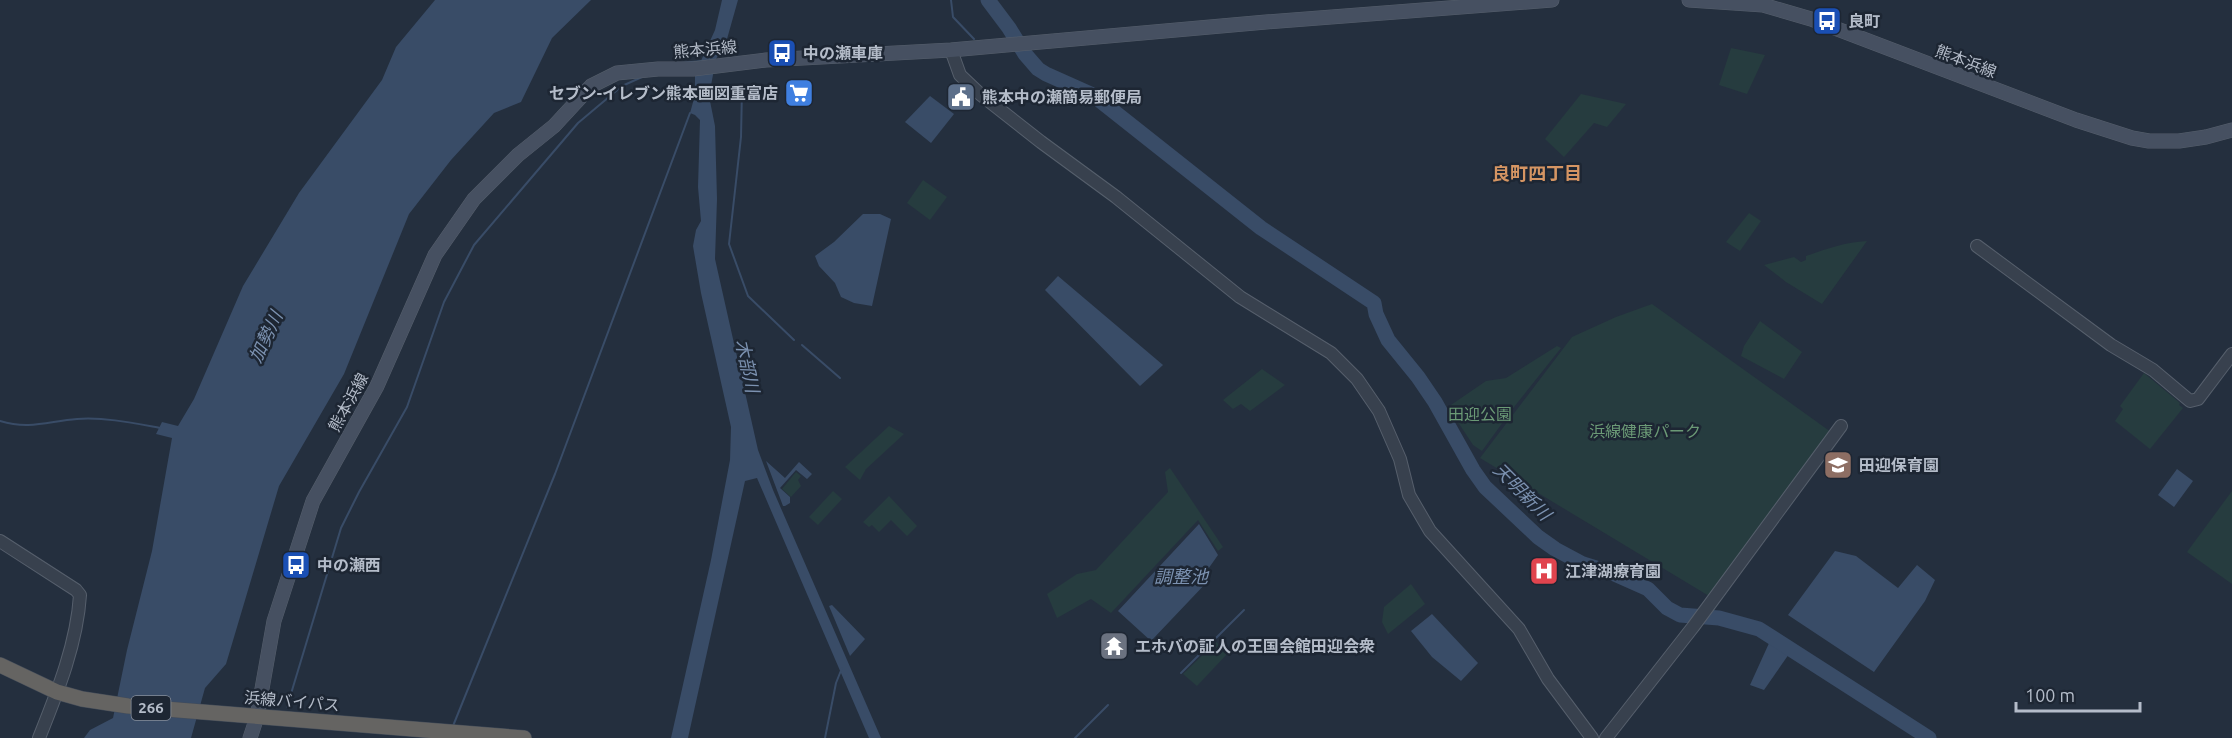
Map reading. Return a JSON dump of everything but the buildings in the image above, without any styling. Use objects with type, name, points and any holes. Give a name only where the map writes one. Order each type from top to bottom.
[{"type":"highway","name":"浜線バイパス","points":[[0,665],[48,690]]},
{"type":"highway","name":"浜線バイパス","points":[[0,676],[82,699],[128,706],[524,738]]},
{"type":"main road","name":"熊本浜線","points":[[250,738],[251,716],[274,621],[313,501],[376,386],[435,255],[455,224],[481,192],[518,155],[554,126],[591,86],[618,73],[658,69],[693,69],[737,62],[951,50],[1552,0]]},
{"type":"main road","name":"熊本浜線","points":[[1689,0],[1763,4],[1811,19],[2076,120],[2132,138],[2149,141],[2179,141],[2232,130]]},
{"type":"street","points":[[951,50],[960,75],[980,94],[1116,197],[1240,297],[1331,353],[1357,379],[1379,411],[1400,459],[1409,495],[1430,531],[1519,629],[1548,679],[1592,738]]},
{"type":"street","points":[[1977,246],[2111,345],[2153,370],[2190,401],[2199,399],[2232,354]]},
{"type":"street","points":[[1606,738],[1694,627],[1841,426]]},
{"type":"street","points":[[0,541],[76,590],[80,595],[76,621],[48,690],[39,738]]},
{"type":"green space","points":[[1731,48],[1765,55],[1747,94],[1719,85]]},
{"type":"green space","points":[[1581,94],[1626,104],[1607,127],[1594,123],[1564,157],[1545,139]]},
{"type":"green space","points":[[923,180],[947,197],[930,220],[907,203]]},
{"type":"green space","points":[[1749,213],[1761,221],[1740,251],[1726,242]]},
{"type":"green space","points":[[1867,241],[1822,304],[1786,282],[1764,265],[1794,257],[1801,262],[1806,260],[1806,256],[1829,248]]},
{"type":"green space","name":"浜線健康パーク","points":[[1652,304],[1831,432],[1709,596],[1480,458],[1572,337]]},
{"type":"green space","points":[[1760,321],[1802,352],[1784,379],[1741,356],[1744,346]]},
{"type":"green space","name":"田迎公園","points":[[1557,346],[1561,348],[1482,451],[1473,445],[1448,407],[1486,381],[1506,378]]},
{"type":"green space","points":[[1262,369],[1285,385],[1250,411],[1241,404],[1233,409],[1223,400]]},
{"type":"green space","points":[[2144,373],[2183,408],[2150,449],[2115,421],[2123,409],[2120,406]]},
{"type":"green space","points":[[889,426],[904,434],[866,469],[860,480],[845,467]]},
{"type":"green space","points":[[1170,468],[1223,547],[1218,551],[1198,520],[1111,613],[1091,599],[1057,618],[1047,594],[1077,574],[1096,570],[1168,492],[1165,472]]},
{"type":"green space","points":[[796,472],[801,476],[798,480],[801,486],[791,497],[782,489]]},
{"type":"green space","points":[[833,491],[842,499],[818,525],[809,517]]},
{"type":"green space","points":[[2232,491],[2232,584],[2187,552]]},
{"type":"green space","points":[[889,496],[917,526],[907,536],[891,520],[879,532],[872,525],[869,527],[863,522]]},
{"type":"green space","points":[[1411,584],[1425,604],[1388,634],[1382,622],[1384,607]]},
{"type":"green space","points":[[1216,642],[1228,653],[1197,686],[1183,674]]},
{"type":"water","name":"加勢川","points":[[435,0],[591,0],[552,38],[521,102],[494,113],[451,160],[409,214],[344,374],[279,486],[226,664],[205,688],[191,738],[84,738],[90,730],[113,718],[127,650],[152,551],[172,438],[156,434],[162,422],[178,426],[194,399],[243,286],[299,193],[382,80],[396,47]]},
{"type":"water","points":[[722,0],[738,0],[727,39],[716,59],[709,96],[715,126],[717,199],[715,259],[758,450],[773,490],[881,738],[869,738],[757,478],[745,481],[688,738],[671,738],[711,560],[730,460],[731,427],[701,293],[693,246],[696,230],[701,221],[698,187],[700,120],[690,113],[695,95],[695,74],[715,30]]},
{"type":"water","points":[[930,96],[954,114],[931,143],[905,122]]},
{"type":"water","points":[[863,214],[880,214],[891,219],[872,306],[854,303],[841,297],[835,283],[819,266],[815,256],[834,242]]},
{"type":"water","points":[[1058,276],[1163,365],[1140,386],[1045,290]]},
{"type":"water","points":[[766,461],[785,478],[799,462],[812,474],[807,479],[796,470],[780,488],[790,497],[790,503],[785,506],[783,506]]},
{"type":"water","points":[[2177,469],[2193,481],[2174,507],[2158,495]]},
{"type":"water","name":"調整池","points":[[1199,524],[1218,555],[1206,572],[1208,581],[1151,641],[1118,611]]},
{"type":"water","points":[[1835,551],[1856,556],[1898,588],[1917,565],[1935,580],[1925,601],[1874,672],[1788,615]]},
{"type":"water","points":[[832,605],[865,639],[850,656],[829,606]]},
{"type":"water","points":[[1432,614],[1478,663],[1461,681],[1432,657],[1411,631]]},
{"type":"water","points":[[1770,641],[1789,654],[1764,690],[1750,685]]},
{"type":"waterway","points":[[951,0],[953,17],[974,39]]},
{"type":"waterway","name":"天明新川","points":[[988,0],[1038,69],[1093,95],[1261,228],[1374,303],[1376,314],[1388,340],[1435,402],[1473,470],[1485,487],[1538,537],[1583,564],[1612,573],[1648,589],[1667,608],[1680,615],[1719,618],[1759,629],[1929,738]]},
{"type":"waterway","points":[[681,63],[702,61]]},
{"type":"waterway","points":[[287,707],[341,528],[407,407],[444,302],[474,245],[578,123],[622,86],[642,77]]},
{"type":"waterway","points":[[742,89],[741,137],[729,244],[748,296],[794,340]]},
{"type":"waterway","points":[[453,726],[555,474],[690,113]]},
{"type":"waterway","points":[[802,345],[840,378]]},
{"type":"waterway","points":[[0,421],[30,425],[77,419],[98,419],[160,428]]},
{"type":"waterway","points":[[1181,673],[1244,610]]},
{"type":"waterway","points":[[825,738],[836,683],[842,668]]},
{"type":"waterway","points":[[1075,738],[1108,705]]},
{"type":"place","name":"良町","points":[[1827,21]]},
{"type":"place","name":"中の瀬車庫","points":[[782,53]]},
{"type":"place","name":"セブン-イレブン熊本画図重富店","points":[[799,93]]},
{"type":"place","name":"熊本中の瀬簡易郵便局","points":[[961,97]]},
{"type":"place","name":"田迎保育園","points":[[1838,465]]},
{"type":"place","name":"中の瀬西","points":[[296,565]]},
{"type":"place","name":"江津湖療育園","points":[[1544,571]]},
{"type":"place","name":"エホバの証人の王国会館田迎会衆","points":[[1114,646]]},
{"type":"district","name":"良町四丁目","points":[[1537,174]]},
{"type":"water label","name":"木部川","points":[[747,366]]}]
